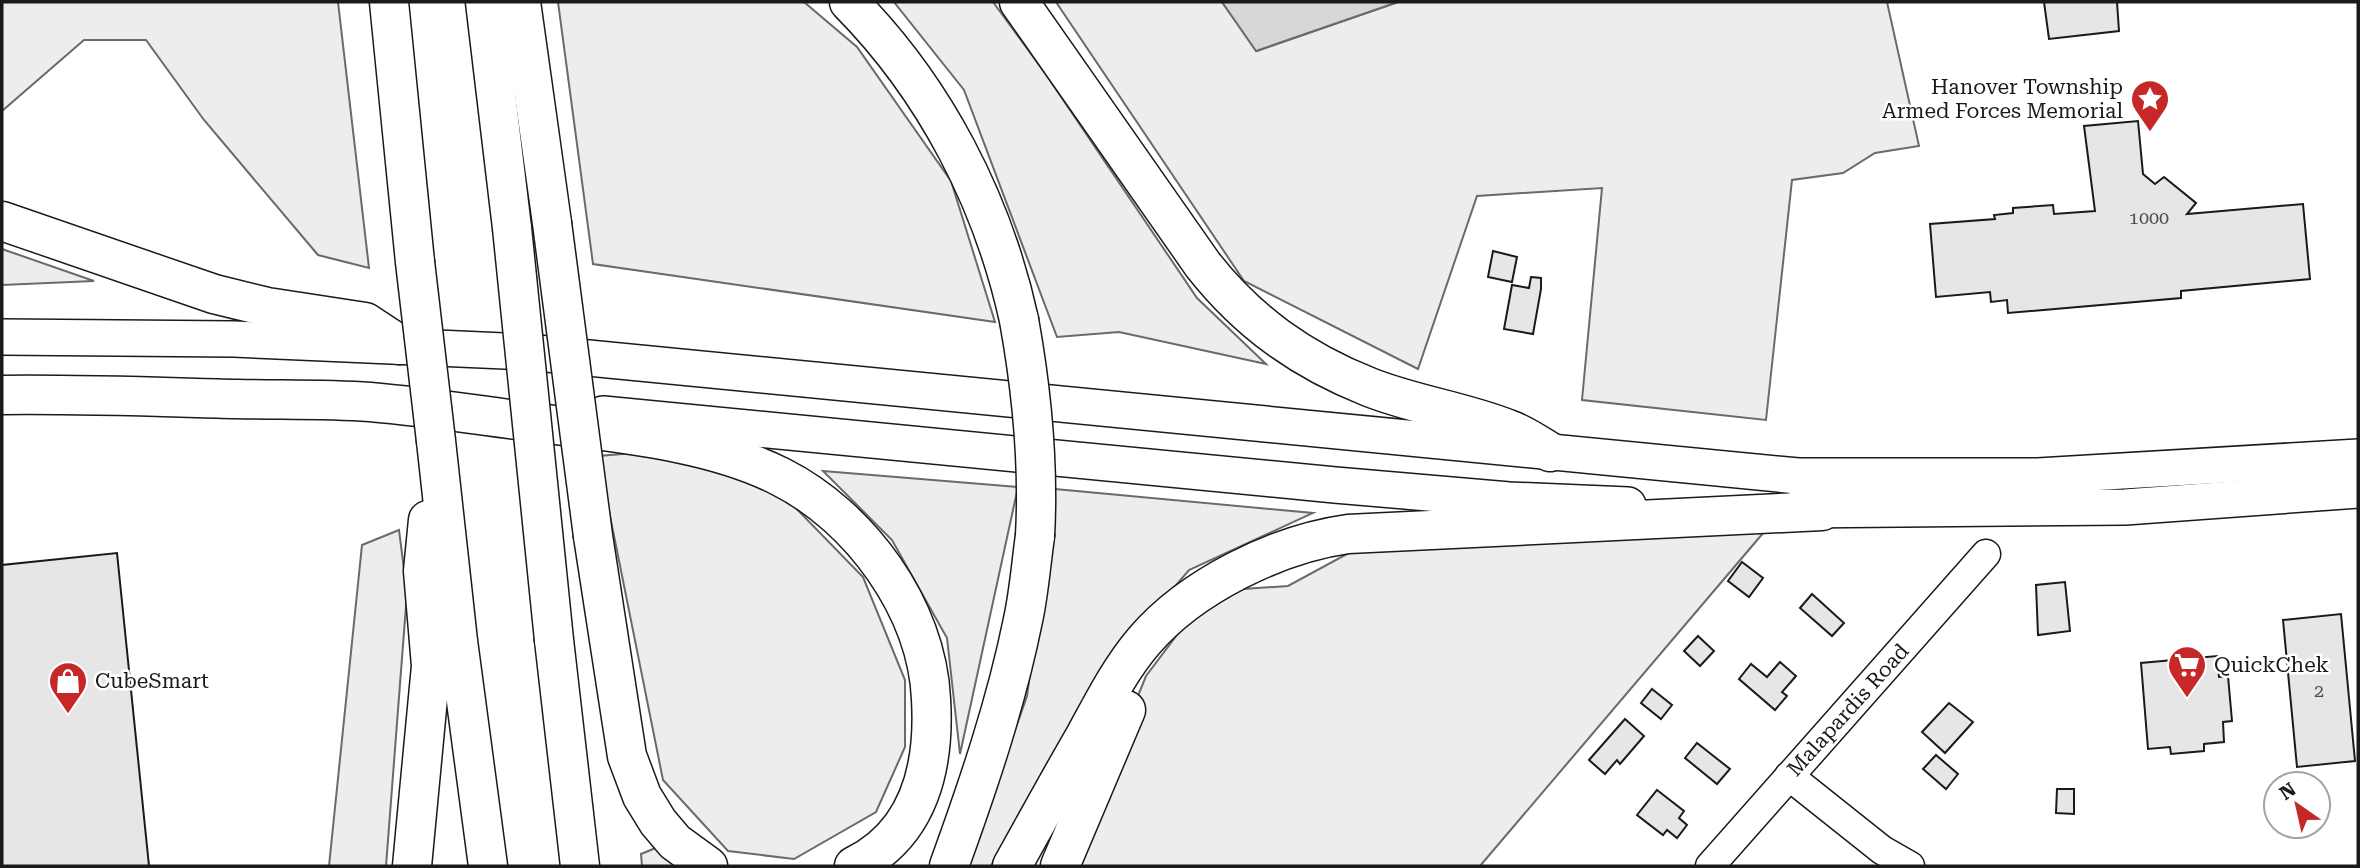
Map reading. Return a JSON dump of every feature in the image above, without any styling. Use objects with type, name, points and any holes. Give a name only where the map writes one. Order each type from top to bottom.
[{"type":"highway","points":[[389,2],[458,641],[488,866]]},
{"type":"highway","points":[[485,2],[512,228],[580,866]]},
{"type":"highway","points":[[522,2],[593,536],[627,756],[642,796],[658,822],[675,842],[708,866]]},
{"type":"highway","points":[[849,2],[884,39],[920,88],[958,151],[986,209],[1009,273],[1029,372],[1037,474],[1035,536],[1024,618],[996,728],[950,866]]},
{"type":"highway","points":[[1019,2],[1203,265],[1234,304],[1252,320],[1332,370],[1371,388],[1510,429],[1550,452]]},
{"type":"highway","points":[[2,221],[214,294],[290,312],[365,322],[400,345]]},
{"type":"highway","points":[[2,395],[370,402],[634,435],[683,445],[780,476],[835,513],[870,550],[894,585],[914,628],[931,690],[933,732],[928,772],[917,803],[887,844],[854,866]]},
{"type":"highway","points":[[412,866],[431,666],[423,571],[436,441]]},
{"type":"highway","points":[[1012,866],[1119,675],[1138,649],[1169,618],[1230,576],[1283,550],[1348,534],[1822,511]]},
{"type":"highway","points":[[1060,866],[1106,752],[1153,660],[1174,630],[1230,576]]},
{"type":"main road","points":[[2,337],[163,337],[541,353],[1798,477],[1898,478],[2155,471],[2358,457]]},
{"type":"main road","points":[[370,402],[588,412],[1509,500],[1822,511],[2163,506],[2358,490]]},
{"type":"street","name":"Malapardis Road","points":[[1710,866],[1986,554]]},
{"type":"street","points":[[1789,776],[1882,850],[1910,866]]},
{"type":"shaded area","points":[[2,2],[338,2],[369,268],[318,255],[204,120],[146,40],[84,40],[2,111]]},
{"type":"shaded area","points":[[558,2],[804,2],[857,47],[951,181],[995,322],[593,264]]},
{"type":"shaded area","points":[[894,2],[993,2],[1045,73],[1197,298],[1266,364],[1119,332],[1057,337],[964,90]]},
{"type":"shaded area","points":[[1056,2],[1222,2],[1257,51],[1398,2],[1887,2],[1919,146],[1875,153],[1843,173],[1792,180],[1766,420],[1582,400],[1602,188],[1477,196],[1418,369],[1244,281]]},
{"type":"shaded area","points":[[1222,2],[1398,2],[1256,51]]},
{"type":"shaded area","points":[[2,249],[94,281],[2,285]]},
{"type":"shaded area","points":[[635,453],[702,462],[786,498],[863,577],[905,680],[905,747],[876,812],[794,859],[728,851],[663,780],[598,456]]},
{"type":"shaded area","points":[[823,471],[1018,487],[960,754],[947,638],[892,540]]},
{"type":"shaded area","points":[[1055,489],[1313,513],[1189,570],[1104,669],[991,866],[967,866],[1027,696]]},
{"type":"shaded area","points":[[399,530],[407,593],[386,866],[329,866],[362,545]]},
{"type":"shaded area","points":[[1764,532],[1480,866],[1069,866],[1146,676],[1183,627],[1229,590],[1288,586],[1369,542]]},
{"type":"shaded area","points":[[658,847],[685,866],[642,866],[641,854]]},
{"type":"building","points":[[2044,2],[2117,2],[2119,31],[2049,39]]},
{"type":"building","points":[[2138,121],[2143,174],[2155,184],[2164,177],[2196,203],[2187,214],[2303,204],[2310,279],[2181,291],[2181,298],[2008,313],[2007,300],[1991,302],[1990,292],[1936,297],[1930,224],[1995,219],[1994,215],[2013,213],[2013,208],[2053,205],[2054,214],[2095,211],[2084,126]]},
{"type":"building","points":[[1493,251],[1517,257],[1512,282],[1488,277]]},
{"type":"building","points":[[1531,277],[1541,278],[1533,334],[1504,329],[1512,285],[1529,288]]},
{"type":"building","name":"CubeSmart","points":[[117,553],[149,866],[2,866],[2,565]]},
{"type":"building","points":[[1742,562],[1763,578],[1749,597],[1728,581]]},
{"type":"building","points":[[2065,582],[2070,631],[2038,635],[2036,585]]},
{"type":"building","points":[[1812,594],[1844,623],[1832,636],[1800,608]]},
{"type":"building","name":"QuickChek","points":[[2341,614],[2355,761],[2297,767],[2283,620]]},
{"type":"building","points":[[1698,636],[1714,651],[1700,666],[1684,651]]},
{"type":"building","name":"QuickChek","points":[[2217,656],[2219,677],[2228,676],[2232,721],[2223,722],[2224,742],[2204,744],[2204,751],[2171,754],[2170,747],[2148,749],[2141,663]]},
{"type":"building","points":[[1780,662],[1796,676],[1782,692],[1787,696],[1775,710],[1739,679],[1751,664],[1767,677]]},
{"type":"building","points":[[1652,689],[1672,705],[1661,719],[1641,703]]},
{"type":"building","points":[[1949,703],[1973,722],[1945,753],[1922,732]]},
{"type":"building","points":[[1625,719],[1644,736],[1620,764],[1617,760],[1605,774],[1589,760]]},
{"type":"building","points":[[1697,743],[1730,769],[1717,784],[1685,758]]},
{"type":"building","points":[[1936,755],[1958,774],[1946,789],[1923,769]]},
{"type":"building","points":[[2057,789],[2074,789],[2074,814],[2056,813]]},
{"type":"building","points":[[1657,790],[1684,811],[1679,818],[1687,825],[1677,838],[1667,830],[1663,835],[1637,815]]},
{"type":"place","name":"Hanover Township Armed Forces Memorial","points":[[2150,133]]},
{"type":"place","name":"QuickChek","points":[[2187,699]]},
{"type":"place","name":"CubeSmart","points":[[68,715]]}]
